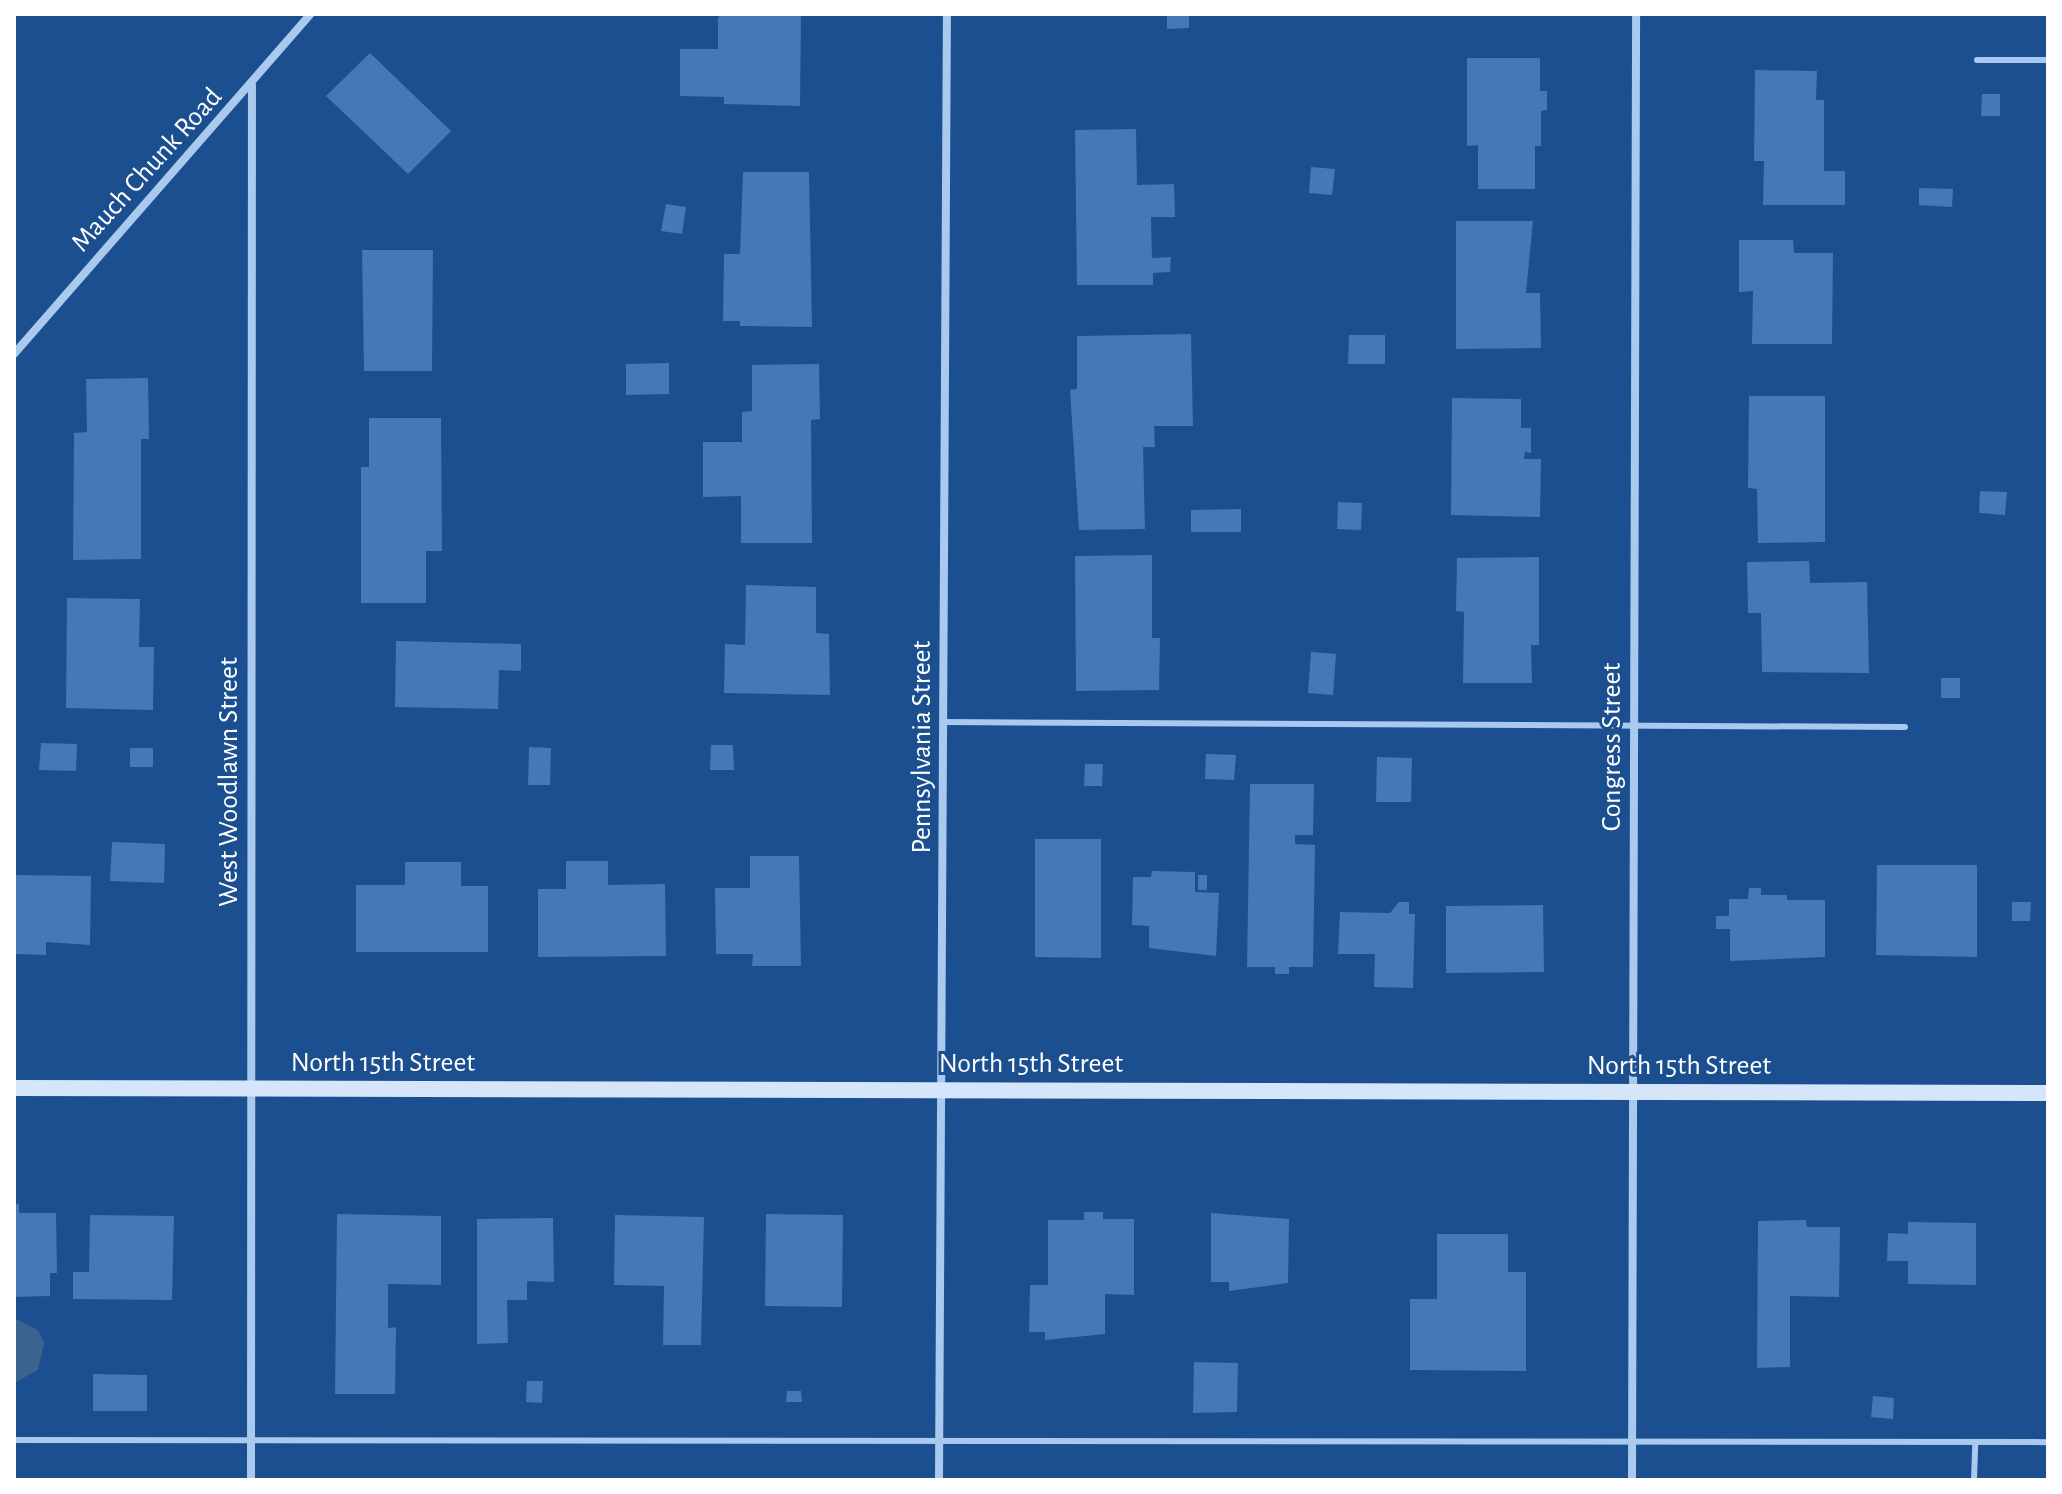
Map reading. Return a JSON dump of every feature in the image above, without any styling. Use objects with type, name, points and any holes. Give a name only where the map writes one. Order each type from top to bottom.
[{"type":"main road","name":"North 15th Street","points":[[14,1088],[2048,1093]]},
{"type":"street","name":"Mauch Chunk Road","points":[[14,354],[311,14]]},
{"type":"street","name":"Pennsylvania Street","points":[[939,1480],[947,14]]},
{"type":"street","name":"Congress Street","points":[[1632,1480],[1636,14]]},
{"type":"street","name":"West Woodlawn Street","points":[[251,1480],[252,85]]},
{"type":"lane","points":[[1977,60],[2048,60]]},
{"type":"lane","points":[[944,722],[1634,728],[1905,727]]},
{"type":"lane","points":[[14,1440],[2048,1442]]},
{"type":"lane","points":[[1974,1480],[1975,1442]]},
{"type":"water","points":[[14,1318],[38,1330],[44,1343],[38,1370],[14,1383]]},
{"type":"building","points":[[725,14],[801,14],[800,106],[724,104],[724,97],[680,96],[680,49],[718,49],[718,17]]},
{"type":"building","points":[[1167,14],[1189,14],[1189,28],[1167,29]]},
{"type":"building","points":[[370,53],[451,131],[408,174],[326,96]]},
{"type":"building","points":[[1467,58],[1540,58],[1540,91],[1547,91],[1547,110],[1541,111],[1541,146],[1535,146],[1535,189],[1478,189],[1478,145],[1467,146]]},
{"type":"building","points":[[1755,70],[1817,71],[1816,100],[1824,100],[1824,171],[1845,171],[1845,205],[1763,205],[1764,161],[1754,161]]},
{"type":"building","points":[[1982,94],[2000,94],[2000,116],[1981,116]]},
{"type":"building","points":[[1136,129],[1137,185],[1174,184],[1175,217],[1151,217],[1152,258],[1171,257],[1170,272],[1153,273],[1153,285],[1077,285],[1075,130]]},
{"type":"building","points":[[1311,167],[1335,169],[1332,195],[1309,193]]},
{"type":"building","points":[[743,172],[809,172],[812,327],[740,326],[740,321],[723,321],[724,254],[740,254]]},
{"type":"building","points":[[1919,188],[1953,189],[1952,207],[1919,205]]},
{"type":"building","points":[[666,204],[686,207],[682,234],[661,231]]},
{"type":"building","points":[[1456,221],[1533,221],[1526,293],[1540,293],[1541,348],[1456,349]]},
{"type":"building","points":[[1739,240],[1793,240],[1794,253],[1833,253],[1832,344],[1752,344],[1753,291],[1739,292]]},
{"type":"building","points":[[362,250],[433,250],[432,371],[364,371]]},
{"type":"building","points":[[1191,334],[1193,426],[1154,426],[1155,447],[1143,447],[1145,529],[1079,530],[1070,390],[1077,389],[1077,336]]},
{"type":"building","points":[[1349,335],[1385,335],[1385,364],[1348,364]]},
{"type":"building","points":[[669,363],[669,394],[626,395],[626,364]]},
{"type":"building","points":[[819,364],[820,419],[811,420],[812,543],[741,543],[741,496],[703,497],[703,442],[742,442],[742,412],[752,411],[752,365]]},
{"type":"building","points":[[148,378],[149,439],[141,439],[141,559],[73,560],[74,433],[87,432],[86,379]]},
{"type":"building","points":[[1749,396],[1825,396],[1825,542],[1758,543],[1757,489],[1748,488]]},
{"type":"building","points":[[1452,398],[1521,399],[1521,428],[1531,428],[1531,453],[1525,452],[1524,459],[1541,459],[1540,517],[1451,515]]},
{"type":"building","points":[[369,418],[441,418],[442,551],[426,551],[426,603],[361,603],[361,467],[369,467]]},
{"type":"building","points":[[1980,491],[2007,492],[2005,515],[1979,513]]},
{"type":"building","points":[[1338,502],[1362,503],[1361,530],[1337,529]]},
{"type":"building","points":[[1241,509],[1241,532],[1191,532],[1191,510]]},
{"type":"building","points":[[1152,555],[1152,638],[1160,638],[1159,690],[1076,691],[1075,556]]},
{"type":"building","points":[[1539,557],[1539,645],[1531,645],[1532,683],[1463,683],[1464,612],[1456,611],[1457,558]]},
{"type":"building","points":[[1809,561],[1810,583],[1867,582],[1869,673],[1762,672],[1761,613],[1748,613],[1747,562]]},
{"type":"building","points":[[746,585],[816,587],[816,633],[829,634],[830,695],[724,693],[725,644],[745,645]]},
{"type":"building","points":[[67,598],[140,599],[139,647],[154,647],[153,710],[66,708]]},
{"type":"building","points":[[396,641],[521,644],[521,671],[499,670],[498,709],[395,707]]},
{"type":"building","points":[[1311,652],[1336,654],[1333,695],[1308,693]]},
{"type":"building","points":[[1941,678],[1960,678],[1960,698],[1941,698]]},
{"type":"building","points":[[41,743],[77,744],[76,771],[39,770]]},
{"type":"building","points":[[711,745],[733,745],[734,770],[710,770]]},
{"type":"building","points":[[529,747],[551,748],[550,785],[528,785]]},
{"type":"building","points":[[130,748],[153,748],[153,767],[130,767]]},
{"type":"building","points":[[1206,754],[1236,755],[1234,780],[1205,779]]},
{"type":"building","points":[[1377,757],[1412,758],[1411,802],[1376,802]]},
{"type":"building","points":[[1085,764],[1103,764],[1102,786],[1084,786]]},
{"type":"building","points":[[1250,784],[1314,784],[1313,835],[1295,835],[1295,844],[1315,845],[1313,967],[1289,967],[1289,974],[1275,974],[1275,967],[1247,967]]},
{"type":"building","points":[[1035,839],[1101,839],[1101,958],[1035,957]]},
{"type":"building","points":[[112,842],[165,844],[164,883],[110,881]]},
{"type":"building","points":[[750,856],[799,856],[801,966],[752,966],[753,954],[716,954],[715,888],[750,888]]},
{"type":"building","points":[[566,861],[608,861],[608,885],[665,884],[666,956],[538,957],[538,889],[566,889]]},
{"type":"building","points":[[405,862],[461,862],[461,886],[488,886],[488,952],[356,952],[356,885],[405,885]]},
{"type":"building","points":[[1877,865],[1977,865],[1977,957],[1876,955]]},
{"type":"building","points":[[1152,871],[1195,872],[1195,892],[1219,893],[1216,956],[1149,948],[1149,926],[1132,925],[1133,877],[1151,877]]},
{"type":"building","points":[[14,875],[91,876],[90,945],[46,942],[46,955],[14,954]]},
{"type":"building","points":[[1198,875],[1207,875],[1207,890],[1198,890]]},
{"type":"building","points":[[1749,888],[1761,888],[1761,895],[1787,895],[1787,900],[1825,900],[1825,957],[1730,961],[1730,929],[1716,929],[1716,916],[1729,916],[1729,899],[1748,899]]},
{"type":"building","points":[[1399,902],[1409,902],[1409,914],[1415,914],[1413,988],[1374,987],[1375,954],[1338,954],[1340,912],[1390,913]]},
{"type":"building","points":[[2012,902],[2031,902],[2030,921],[2012,921]]},
{"type":"building","points":[[1543,905],[1544,972],[1446,973],[1446,906]]},
{"type":"building","points":[[14,1204],[19,1204],[19,1213],[56,1213],[57,1273],[50,1273],[50,1296],[14,1297]]},
{"type":"building","points":[[1084,1212],[1103,1212],[1103,1219],[1134,1219],[1134,1295],[1105,1294],[1105,1334],[1045,1340],[1045,1332],[1029,1332],[1030,1285],[1048,1285],[1048,1220],[1084,1220]]},
{"type":"building","points":[[1211,1213],[1289,1219],[1288,1283],[1229,1291],[1229,1282],[1211,1282]]},
{"type":"building","points":[[337,1214],[441,1216],[441,1285],[388,1284],[388,1328],[396,1327],[395,1394],[335,1394]]},
{"type":"building","points":[[766,1214],[843,1215],[842,1307],[765,1306]]},
{"type":"building","points":[[90,1215],[174,1216],[172,1300],[73,1299],[73,1272],[89,1272]]},
{"type":"building","points":[[615,1215],[704,1217],[701,1345],[663,1345],[664,1286],[614,1285]]},
{"type":"building","points":[[553,1218],[554,1282],[527,1281],[527,1300],[507,1300],[508,1343],[477,1344],[477,1219]]},
{"type":"building","points":[[1806,1220],[1807,1227],[1840,1227],[1839,1297],[1790,1296],[1790,1367],[1757,1368],[1758,1221]]},
{"type":"building","points":[[1908,1222],[1976,1223],[1976,1285],[1908,1284],[1908,1261],[1887,1261],[1888,1233],[1908,1234]]},
{"type":"building","points":[[1437,1234],[1508,1234],[1508,1272],[1526,1272],[1526,1371],[1410,1370],[1410,1299],[1437,1299]]},
{"type":"building","points":[[1194,1362],[1238,1363],[1237,1412],[1193,1413]]},
{"type":"building","points":[[93,1374],[147,1375],[147,1411],[93,1411]]},
{"type":"building","points":[[527,1381],[543,1381],[542,1403],[526,1402]]},
{"type":"building","points":[[787,1391],[801,1391],[802,1402],[786,1402]]},
{"type":"building","points":[[1873,1396],[1894,1398],[1893,1419],[1871,1417]]}]
